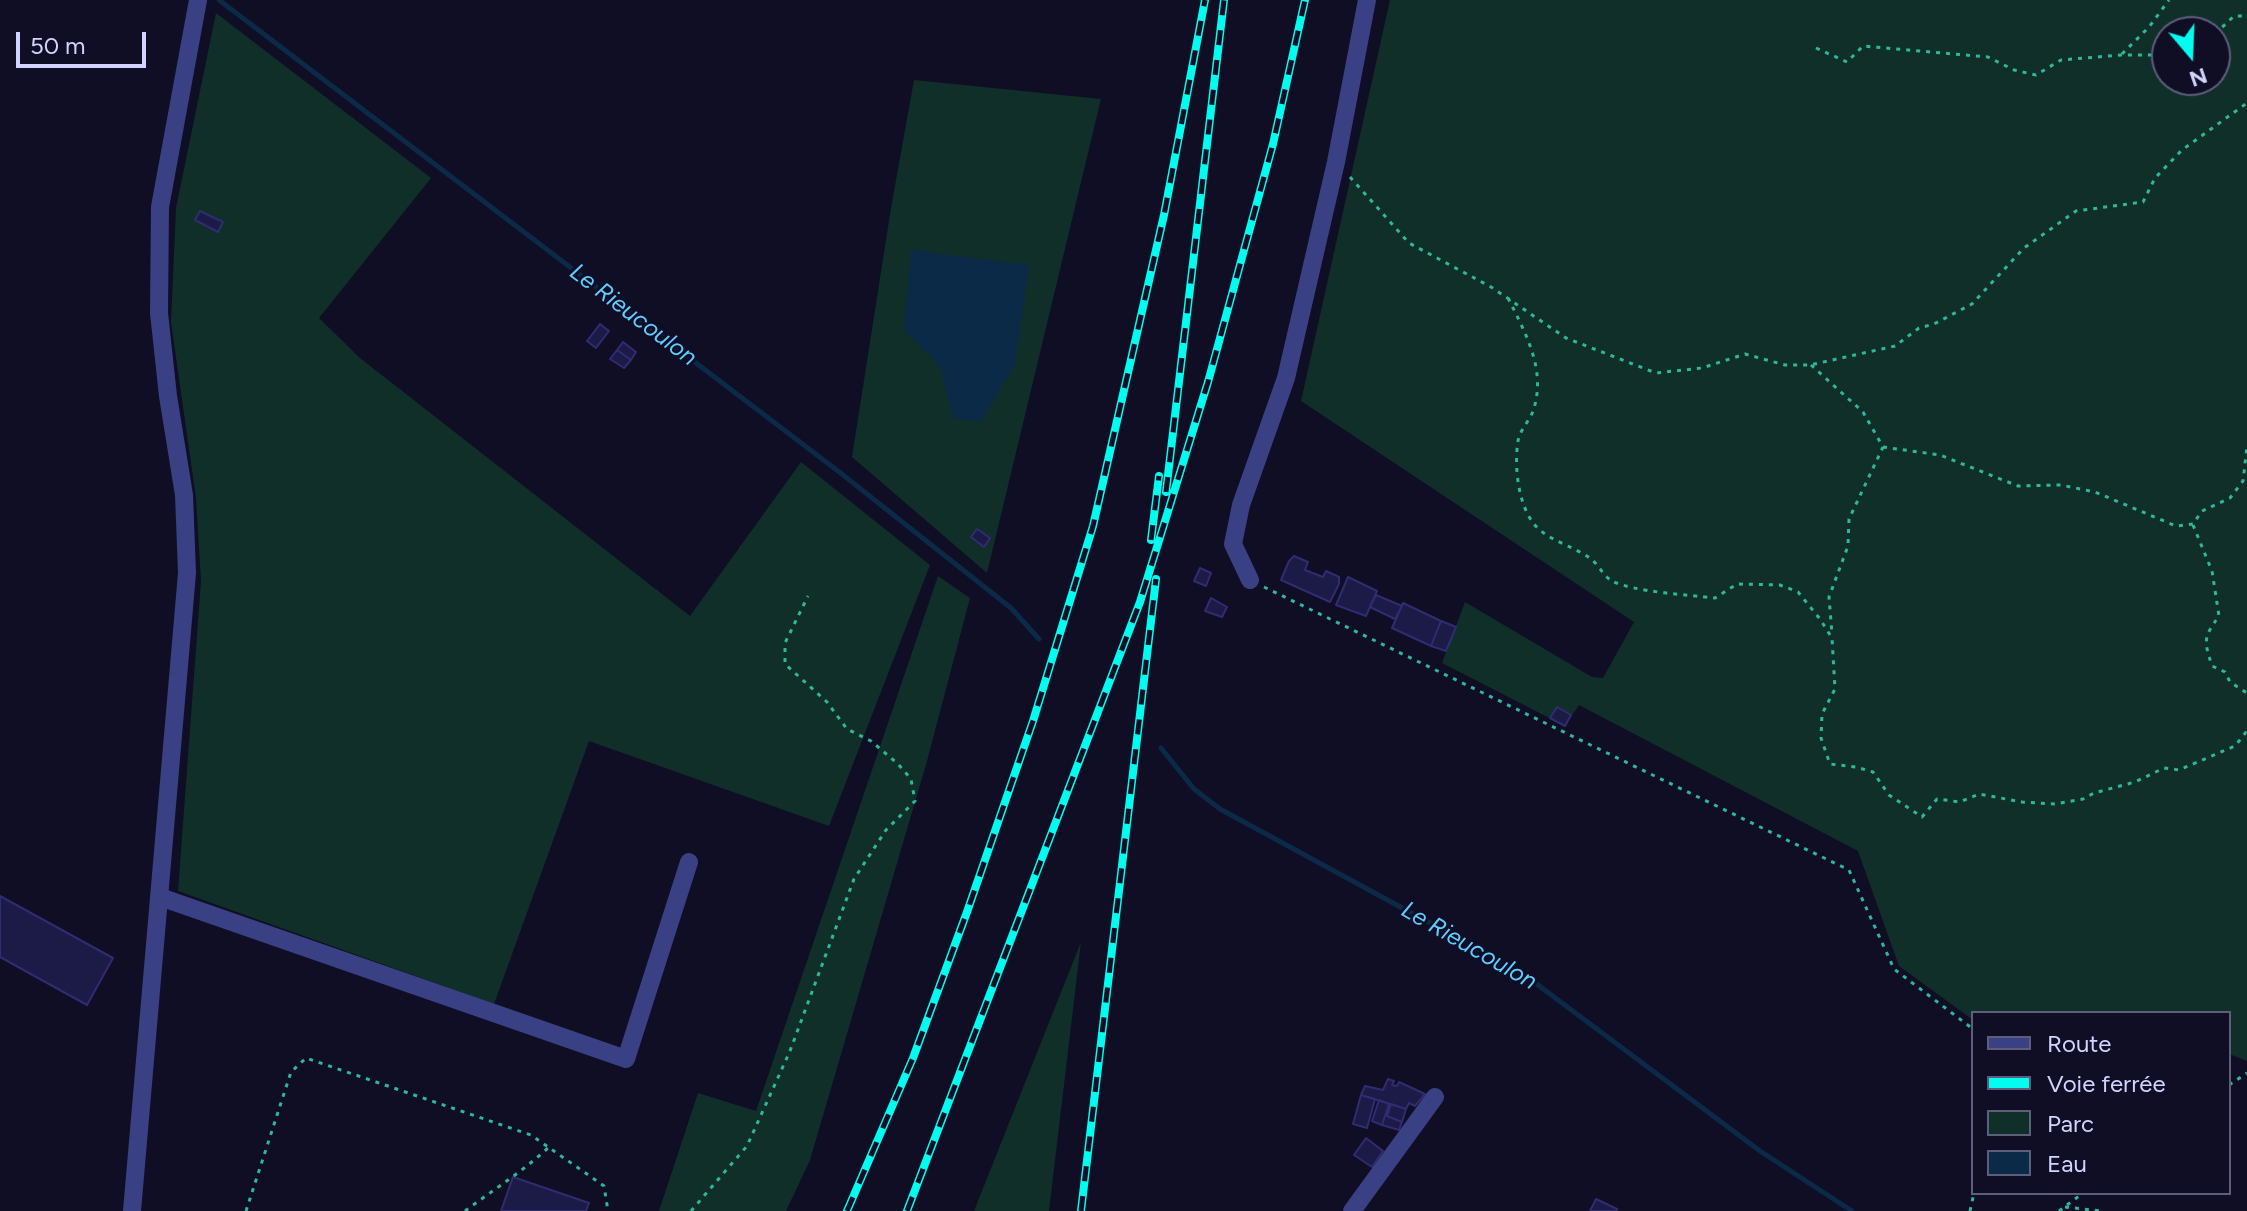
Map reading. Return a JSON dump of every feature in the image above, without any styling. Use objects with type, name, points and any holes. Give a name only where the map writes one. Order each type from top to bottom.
[{"type":"street","points":[[132,1211],[187,573],[184,495],[159,313],[160,207],[198,0]]},
{"type":"street","points":[[1250,580],[1233,544],[1241,505],[1286,378],[1336,162],[1367,0]]},
{"type":"street","points":[[160,897],[626,1059],[689,862]]},
{"type":"street","points":[[1352,1211],[1435,1097]]},
{"type":"path","points":[[2121,55],[2149,27],[2169,0]]},
{"type":"path","points":[[1816,48],[1847,62],[1863,46],[1988,57],[2014,70],[2036,75],[2061,60],[2151,55]]},
{"type":"path","points":[[1336,162],[1409,243],[1508,298],[1566,338],[1656,373],[1702,368],[1745,354],[1785,365],[1810,365],[1895,346],[1919,328],[1934,324],[1972,304],[2024,248],[2076,211],[2143,202],[2155,178],[2182,150],[2247,103]]},
{"type":"path","points":[[1508,298],[1531,345],[1538,388],[1533,411],[1518,439],[1521,496],[1534,525],[1592,559],[1611,581],[1656,592],[1715,598],[1737,584],[1780,585],[1798,592],[1832,638]]},
{"type":"path","points":[[1810,365],[1863,412],[1883,447]]},
{"type":"path","points":[[1883,447],[1940,455],[2018,486],[2061,485],[2095,492],[2176,526],[2193,524],[2202,511],[2230,498],[2243,481],[2247,446]]},
{"type":"path","points":[[1883,447],[1849,519],[1848,546],[1829,597],[1835,689],[1822,714],[1821,738],[1830,764],[1873,772],[1889,795],[1922,817],[1937,799],[1960,802],[1979,794],[2055,804],[2083,799],[2135,782],[2164,768],[2179,770],[2235,746],[2247,731]]},
{"type":"path","points":[[2193,524],[2212,571],[2217,601],[2219,616],[2207,633],[2205,643],[2212,666],[2225,672],[2230,682],[2247,693]]},
{"type":"path","points":[[1250,580],[1849,870],[1894,969],[1971,1027]]},
{"type":"path","points":[[691,1211],[747,1146],[790,1051],[854,879],[886,830],[915,801],[911,779],[898,764],[871,741],[847,729],[827,702],[785,664],[785,643],[808,596]]},
{"type":"path","points":[[246,1211],[291,1072],[306,1058],[531,1135],[604,1186],[608,1211]]},
{"type":"path","points":[[465,1211],[549,1148]]},
{"type":"path","points":[[2059,1211],[2080,1195]]},
{"type":"path","points":[[2065,1207],[2101,1211]]},
{"type":"green space","points":[[1390,0],[2247,0],[2247,1061],[2231,1055],[2231,1011],[1971,1011],[1971,1019],[1899,966],[1858,851],[1579,705],[1565,726],[1442,663],[1465,602],[1592,677],[1603,678],[1634,622],[1301,401]]},
{"type":"green space","points":[[216,13],[431,178],[319,318],[360,358],[690,616],[801,462],[930,565],[829,826],[589,741],[494,1004],[178,891],[201,581],[196,498],[171,322],[176,208]]},
{"type":"green space","points":[[914,80],[1101,99],[987,573],[852,457]]},
{"type":"green space","points":[[938,576],[970,598],[927,761],[810,1160],[786,1211],[659,1211],[698,1093],[756,1111]]},
{"type":"green space","points":[[1081,942],[1049,1211],[974,1211]]},
{"type":"water","points":[[911,250],[1029,265],[1015,364],[981,422],[953,418],[940,366],[904,330]]},
{"type":"building","points":[[200,211],[223,222],[218,232],[195,220]]},
{"type":"building","points":[[600,324],[609,331],[596,348],[587,341]]},
{"type":"building","points":[[623,342],[636,352],[631,360],[617,350]]},
{"type":"building","points":[[617,350],[631,360],[624,368],[610,359]]},
{"type":"building","points":[[977,529],[990,538],[984,547],[971,537]]},
{"type":"building","points":[[1294,556],[1308,562],[1305,570],[1323,577],[1326,571],[1339,577],[1330,602],[1281,580]]},
{"type":"building","points":[[1200,568],[1211,573],[1206,586],[1194,581]]},
{"type":"building","points":[[1348,577],[1377,591],[1366,616],[1336,605]]},
{"type":"building","points":[[1376,595],[1402,606],[1395,619],[1370,607]]},
{"type":"building","points":[[1211,598],[1227,607],[1222,617],[1205,611]]},
{"type":"building","points":[[1403,603],[1441,621],[1431,646],[1392,628]]},
{"type":"building","points":[[1441,621],[1456,627],[1446,651],[1431,646]]},
{"type":"building","points":[[1557,707],[1571,715],[1565,726],[1550,718]]},
{"type":"building","points":[[0,896],[113,958],[87,1005],[0,957]]},
{"type":"building","points":[[1388,1079],[1394,1081],[1392,1085],[1397,1086],[1399,1082],[1425,1094],[1415,1106],[1409,1103],[1406,1109],[1361,1095],[1365,1086],[1383,1090]]},
{"type":"building","points":[[1361,1095],[1375,1099],[1367,1128],[1353,1124]]},
{"type":"building","points":[[1379,1100],[1389,1104],[1382,1125],[1372,1121]]},
{"type":"building","points":[[1389,1104],[1387,1116],[1402,1122],[1399,1130],[1382,1125]]},
{"type":"building","points":[[1391,1104],[1406,1109],[1402,1122],[1387,1116]]},
{"type":"building","points":[[1366,1138],[1383,1151],[1372,1167],[1354,1155]]},
{"type":"building","points":[[513,1177],[589,1203],[586,1211],[501,1211]]},
{"type":"building","points":[[1596,1199],[1617,1209],[1616,1211],[1590,1211]]},
{"type":"waterway","name":"Le Rieucoulon","points":[[219,0],[838,471],[1011,608],[1039,639]]},
{"type":"waterway","name":"Le Rieucoulon","points":[[1161,748],[1194,789],[1220,809],[1522,973],[1760,1151],[1852,1211]]},
{"type":"railway","points":[[847,1211],[913,1058],[967,912],[1033,721],[1093,526],[1164,215],[1205,0]]},
{"type":"railway","points":[[1166,492],[1224,0]]},
{"type":"railway","points":[[907,1211],[1140,602],[1208,382],[1273,144],[1305,0]]},
{"type":"railway","points":[[1151,540],[1159,476]]},
{"type":"railway","points":[[1081,1211],[1156,579]]}]
